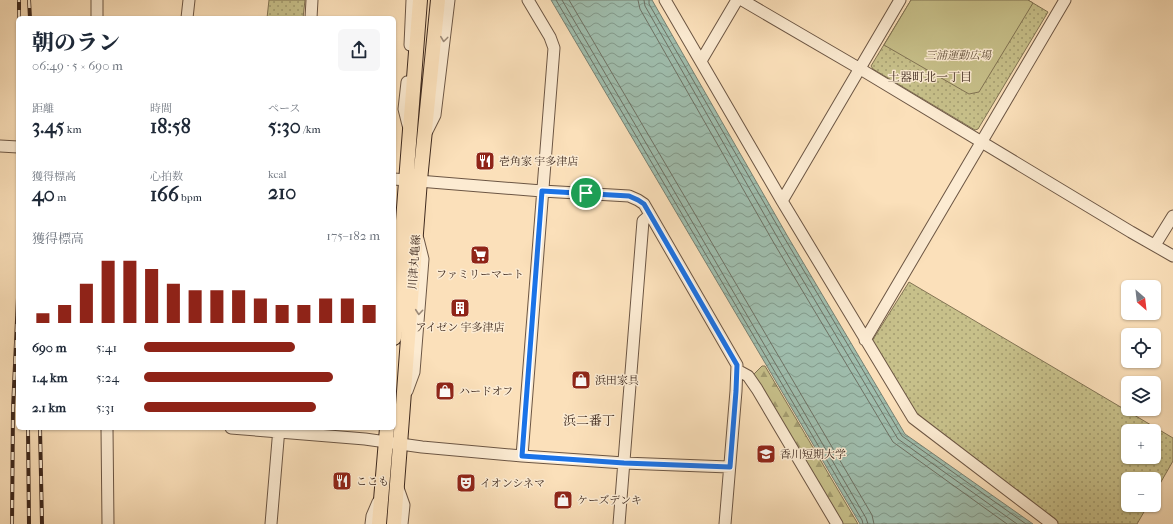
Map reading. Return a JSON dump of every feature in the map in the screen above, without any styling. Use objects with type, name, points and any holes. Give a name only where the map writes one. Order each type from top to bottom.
[{"type":"main road","name":"川津丸亀線","points":[[394,524],[404,401],[409,233],[407,180],[420,0]]},
{"type":"main road","name":"川津丸亀線","points":[[407,180],[425,134],[438,0]]},
{"type":"main road","name":"川津丸亀線","points":[[396,324],[409,233]]},
{"type":"main road","points":[[380,524],[386,435]]},
{"type":"street","points":[[97,0],[97,16]]},
{"type":"street","points":[[187,16],[189,0]]},
{"type":"street","points":[[311,16],[312,0]]},
{"type":"street","points":[[410,135],[404,109],[410,45],[412,0]]},
{"type":"street","points":[[425,134],[435,115],[449,0]]},
{"type":"street","points":[[522,456],[554,48],[550,37],[528,0]]},
{"type":"street","points":[[665,0],[782,201],[913,418],[1052,524]]},
{"type":"street","points":[[701,61],[737,0]]},
{"type":"street","points":[[742,0],[859,68],[1173,256]]},
{"type":"street","points":[[782,201],[900,0]]},
{"type":"street","points":[[865,340],[1065,0]]},
{"type":"street","points":[[0,146],[16,147]]},
{"type":"street","points":[[407,180],[542,191],[629,196],[644,204],[735,361],[737,370],[725,524]]},
{"type":"street","points":[[619,524],[643,221],[650,215]]},
{"type":"street","points":[[1155,246],[1173,216]]},
{"type":"street","points":[[396,257],[409,233]]},
{"type":"street","points":[[737,370],[748,376],[837,524]]},
{"type":"street","points":[[107,430],[108,524]]},
{"type":"street","points":[[271,524],[279,430],[386,435],[400,444],[522,456],[624,463],[730,467]]},
{"type":"street","points":[[397,486],[404,504],[402,524]]},
{"type":"street","points":[[371,524],[372,516],[382,494]]},
{"type":"green space","points":[[269,0],[305,0],[303,16],[267,16]]},
{"type":"green space","name":"三浦運動広場","points":[[911,0],[1028,0],[1048,12],[978,129],[975,130],[873,69],[871,66]]},
{"type":"green space","name":"三浦運動広場","points":[[911,0],[1028,0],[1033,3],[979,92],[969,94],[884,45]]},
{"type":"green space","points":[[909,282],[1121,407],[1121,416],[1136,416],[1149,424],[1121,424],[1121,464],[1161,464],[1161,431],[1173,438],[1173,461],[1161,482],[1161,472],[1121,472],[1121,512],[1144,512],[1137,524],[1058,524],[916,416],[872,341]]},
{"type":"green space","points":[[762,366],[765,366],[858,524],[842,524],[753,375]]},
{"type":"water","points":[[551,0],[652,0],[788,237],[905,434],[1033,524],[860,524]]},
{"type":"railway","points":[[19,0],[19,16]]},
{"type":"railway","points":[[29,0],[30,16]]},
{"type":"railway","points":[[12,524],[13,409],[16,342]]},
{"type":"railway","points":[[28,430],[29,524]]},
{"type":"railway","points":[[40,430],[42,524]]},
{"type":"place","name":"壱角家 宇多津店","points":[[485,161]]},
{"type":"place","name":"ファミリーマート","points":[[480,255]]},
{"type":"place","name":"アイゼン 宇多津店","points":[[460,308]]},
{"type":"place","name":"浜田家具","points":[[581,380]]},
{"type":"place","name":"ハードオフ","points":[[445,391]]},
{"type":"place","name":"香川短期大学","points":[[766,454]]},
{"type":"place","name":"ここも","points":[[342,481]]},
{"type":"place","name":"イオンシネマ","points":[[466,483]]},
{"type":"place","name":"ケーズデンキ","points":[[563,500]]},
{"type":"district","name":"土器町北一丁目","points":[[930,77]]},
{"type":"district","name":"浜二番丁","points":[[589,420]]},
{"type":"route","points":[[542,191],[586,193],[629,196],[634,197],[644,204],[735,361],[737,370],[730,467],[624,463],[522,456],[542,191]]}]
